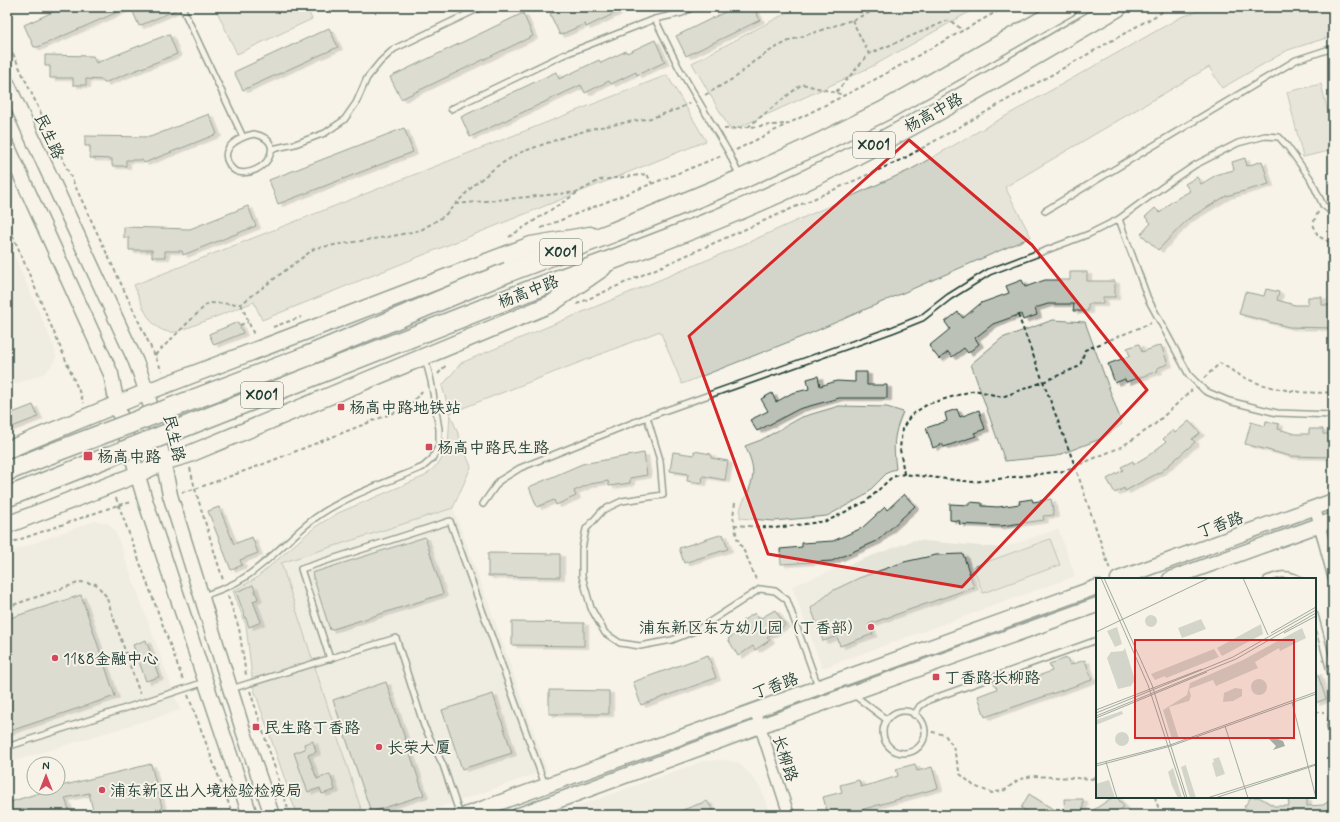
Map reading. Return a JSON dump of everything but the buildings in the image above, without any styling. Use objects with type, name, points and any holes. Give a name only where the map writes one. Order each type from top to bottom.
[{"type":"highway","name":"杨高中路","points":[[7,472],[55,452],[305,357],[508,272],[614,232],[742,179],[820,143],[884,111],[1067,7]]},
{"type":"highway","name":"杨高中路","points":[[7,497],[518,295],[674,236],[763,199],[845,161],[935,112],[1117,7]]},
{"type":"main road","name":"杨高中路","points":[[7,450],[147,392],[531,245],[614,232]]},
{"type":"main road","name":"X001","points":[[7,525],[111,485],[163,462],[188,455],[551,304],[618,257]]},
{"type":"street","name":"民生路","points":[[7,83],[136,362],[147,392],[170,495],[272,815]]},
{"type":"street","points":[[7,145],[111,374],[117,405],[145,500],[250,815]]},
{"type":"street","name":"丁香路","points":[[1115,575],[1333,501]]},
{"type":"street","points":[[1315,508],[1327,523],[1333,576]]},
{"type":"street","points":[[1173,578],[1327,523]]},
{"type":"street","name":"丁香路","points":[[465,815],[1096,587]]},
{"type":"street","points":[[519,815],[760,726],[1096,605]]},
{"type":"street","name":"长柳路","points":[[756,711],[788,815]]},
{"type":"lane","points":[[182,7],[243,137]]},
{"type":"lane","points":[[272,149],[295,144],[325,134],[344,120],[356,103],[367,78],[380,62],[394,49],[482,7]]},
{"type":"lane","points":[[451,109],[563,55],[655,19],[682,13],[693,7]]},
{"type":"lane","points":[[655,19],[697,99],[742,179]]},
{"type":"lane","points":[[1045,211],[1296,60],[1333,48]]},
{"type":"lane","points":[[254,134],[262,136],[269,141],[272,149],[270,157],[265,164],[257,169],[246,172],[237,172],[230,168],[226,160],[226,150],[243,137],[254,134]]},
{"type":"lane","points":[[482,504],[499,480],[520,468],[647,417],[922,318],[949,297],[989,272],[1089,234],[1119,219],[1196,165],[1238,143],[1265,136],[1279,137],[1310,178],[1323,205],[1333,213]]},
{"type":"lane","points":[[1119,219],[1148,299],[1189,375],[1205,391],[1229,401],[1277,413],[1333,415]]},
{"type":"lane","points":[[202,596],[226,588],[243,579],[314,519],[336,505],[423,467],[432,459],[439,445],[439,429],[431,381],[424,357]]},
{"type":"lane","points":[[647,417],[660,460],[663,496],[622,501],[603,510],[586,528],[582,549],[582,576],[591,608],[605,633],[620,643],[640,646],[672,640],[697,630],[760,589],[775,590],[787,600],[819,688]]},
{"type":"lane","points":[[330,659],[301,569],[450,520],[545,786]]},
{"type":"lane","points":[[1270,578],[1281,574],[1292,574],[1298,578]]},
{"type":"lane","points":[[1316,619],[1333,682]]},
{"type":"lane","points":[[231,690],[396,638],[424,726],[443,765],[460,815]]},
{"type":"lane","points":[[914,715],[920,706],[929,700],[1096,640]]},
{"type":"lane","points":[[7,746],[206,682]]},
{"type":"lane","points":[[852,694],[886,720]]},
{"type":"lane","points":[[1333,710],[1330,726],[1333,737]]},
{"type":"lane","points":[[904,711],[914,715],[918,717],[925,730],[921,744],[910,752],[897,752],[886,745],[883,739],[886,720],[897,712],[904,711]]},
{"type":"path","points":[[154,354],[208,303],[241,304],[315,248],[394,236],[421,230],[444,216],[474,185],[496,167],[519,153],[595,128],[651,118],[678,109],[736,77],[753,62],[773,49],[792,40],[852,20],[883,7]]},
{"type":"path","points":[[537,230],[728,153],[844,95],[1005,7]]},
{"type":"path","points":[[576,305],[903,159],[1171,7]]},
{"type":"path","points":[[852,20],[869,54]]},
{"type":"path","points":[[836,92],[869,54],[949,20],[963,30]]},
{"type":"path","points":[[748,127],[802,84],[844,95]]},
{"type":"path","points":[[715,130],[787,124]]},
{"type":"path","points":[[507,239],[578,192],[600,180],[647,174],[652,184]]},
{"type":"path","points":[[455,204],[578,192]]},
{"type":"path","points":[[1323,205],[1316,215],[1313,224],[1318,236],[1333,244]]},
{"type":"path","points":[[7,222],[76,381],[85,406],[87,417]]},
{"type":"path","points":[[241,304],[254,335],[261,332]]},
{"type":"path","points":[[1018,315],[1115,575]]},
{"type":"path","points":[[267,330],[302,317]]},
{"type":"path","points":[[904,474],[900,449],[902,429],[911,415],[928,404],[975,390],[1002,397],[1043,382],[1080,366],[1085,350],[1159,319]]},
{"type":"path","points":[[240,325],[248,322]]},
{"type":"path","points":[[170,495],[194,489],[246,470],[408,408],[449,361]]},
{"type":"path","points":[[734,525],[775,528],[827,521],[867,501],[892,477],[904,474],[973,482],[1064,471],[1120,447],[1153,426],[1220,362],[1242,376],[1274,388],[1321,393],[1333,392]]},
{"type":"path","points":[[111,485],[233,815]]},
{"type":"path","points":[[7,544],[118,505],[145,500]]},
{"type":"path","points":[[735,503],[733,516],[737,538],[746,555],[760,589]]},
{"type":"path","points":[[7,607],[81,582],[96,584],[106,596],[143,702]]},
{"type":"path","points":[[925,730],[945,735],[953,746],[960,774],[974,786],[992,793],[1005,790],[1018,780],[1032,776],[1093,779],[1096,774]]},
{"type":"path","points":[[1155,798],[1160,813]]},
{"type":"path","points":[[1150,815],[1173,811],[1198,812],[1204,815]]},
{"type":"highlighted area","points":[[909,140],[1032,245],[1147,390],[962,587],[768,554],[689,336]]},
{"type":"shaded area","points":[[215,7],[306,7],[312,19],[237,54]]},
{"type":"shaded area","points":[[798,7],[978,7],[873,66],[731,131],[692,63]]},
{"type":"shaded area","points":[[1211,7],[1333,7],[1333,36],[1288,50],[1222,88],[1209,67],[1005,187],[1031,237],[809,334],[682,384],[660,331],[450,413],[442,386],[461,363],[731,250],[910,170],[1181,17]]},
{"type":"shaded area","points":[[667,75],[706,141],[262,320],[254,302],[176,332],[162,330],[156,326],[146,314],[134,285]]},
{"type":"shaded area","points":[[1321,84],[1333,132],[1333,150],[1303,157],[1287,92]]},
{"type":"shaded area","points":[[7,239],[54,347],[56,357],[45,373],[7,387]]},
{"type":"shaded area","points":[[1053,320],[1085,322],[1122,424],[1103,438],[1056,456],[1005,461],[971,364],[1002,338]]},
{"type":"shaded area","points":[[839,406],[887,407],[903,412],[897,428],[895,440],[894,453],[896,469],[889,471],[864,496],[827,516],[774,521],[740,518],[741,508],[750,487],[753,475],[752,465],[745,446],[761,440],[802,417]]},
{"type":"shaded area","points":[[450,413],[471,467],[453,508],[281,563],[363,815],[297,815],[253,686],[246,625],[233,591],[255,579],[315,527],[338,513],[425,476],[440,462],[448,447]]},
{"type":"shaded area","points":[[453,508],[497,627],[547,770],[418,815],[363,815],[281,563]]},
{"type":"shaded area","points":[[95,521],[107,523],[115,531],[180,710],[7,763],[7,553]]},
{"type":"shaded area","name":"浦东新区东方幼儿园（丁香部）","points":[[1058,529],[1075,576],[822,668],[792,586],[914,540],[1002,548]]},
{"type":"shaded area","points":[[1050,539],[1060,565],[983,593],[973,567]]},
{"type":"shaded area","points":[[722,760],[737,762],[750,774],[761,789],[770,815],[553,815],[704,761]]},
{"type":"place","name":"杨高中路地铁站","points":[[341,407]]},
{"type":"place","name":"杨高中路民生路","points":[[429,447]]},
{"type":"place","name":"杨高中路","points":[[88,456]]},
{"type":"place","name":"浦东新区东方幼儿园（丁香部）","points":[[871,627]]},
{"type":"place","name":"1188金融中心","points":[[55,658]]},
{"type":"place","name":"丁香路长柳路","points":[[936,677]]},
{"type":"place","name":"民生路丁香路","points":[[256,727]]},
{"type":"place","name":"长荣大厦","points":[[379,747]]},
{"type":"place","name":"浦东新区出入境检验检疫局","points":[[102,790]]}]
